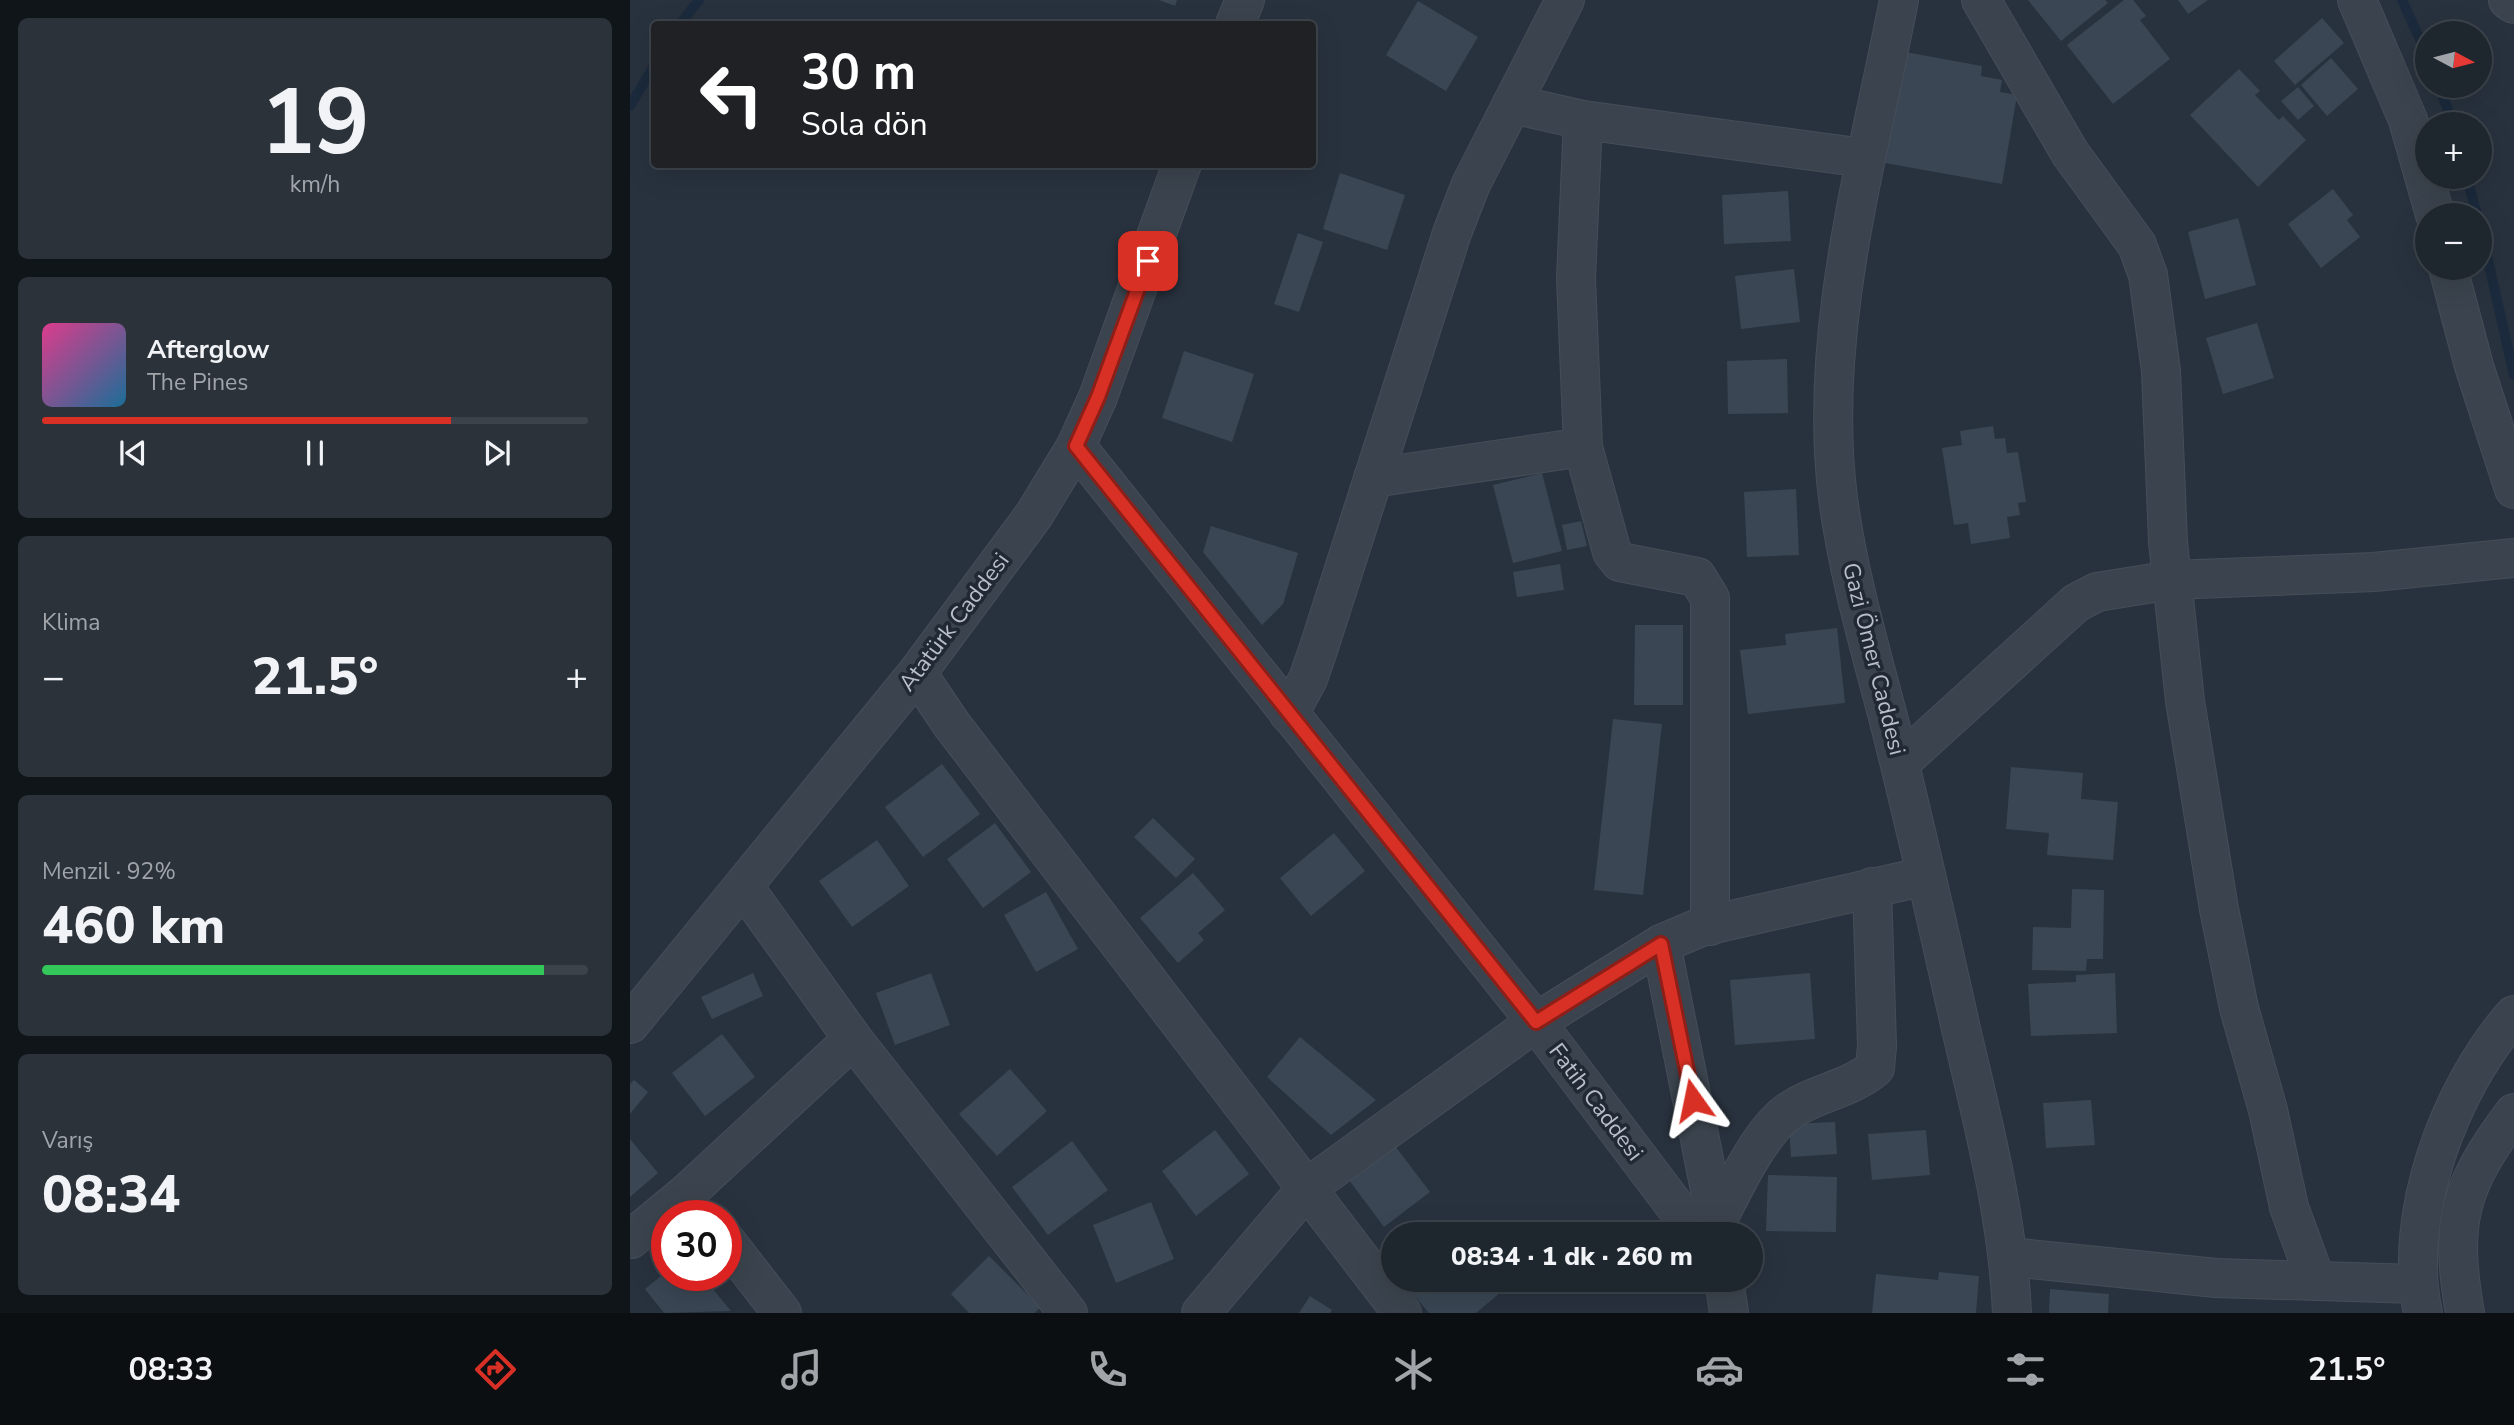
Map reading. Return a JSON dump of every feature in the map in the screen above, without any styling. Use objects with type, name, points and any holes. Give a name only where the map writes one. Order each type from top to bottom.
[{"type":"street","points":[[1236,21],[1245,0]]},
{"type":"street","points":[[1289,714],[1308,679],[1452,233],[1471,184],[1565,0]]},
{"type":"street","name":"Gazi Ömer Caddesi","points":[[1899,0],[1864,158],[1842,311],[1834,435],[1838,497],[1850,569],[1900,763],[1978,1103],[2010,1257],[2012,1313]]},
{"type":"street","points":[[1980,0],[2070,153],[2137,245],[2148,275],[2161,371],[2172,580],[2185,701],[2239,1008],[2268,1110],[2289,1207],[2316,1281]]},
{"type":"street","points":[[2357,0],[2408,120],[2432,203]]},
{"type":"street","points":[[2508,0],[2514,4]]},
{"type":"street","points":[[1512,104],[1583,120],[1864,158]]},
{"type":"street","points":[[1583,120],[1576,278],[1583,447],[1612,552],[1619,562],[1697,576],[1710,598],[1710,926]]},
{"type":"street","name":"Atatürk Caddesi","points":[[630,1024],[917,673],[1034,515],[1076,446],[1132,309],[1181,168]]},
{"type":"street","points":[[2451,280],[2474,366],[2514,489]]},
{"type":"street","name":"Fatih Caddesi","points":[[1076,446],[1536,1022],[1703,1222]]},
{"type":"street","points":[[1373,478],[1583,447]]},
{"type":"street","points":[[1900,763],[2076,603],[2097,592],[2172,580],[2374,572],[2514,558]]},
{"type":"street","points":[[917,673],[952,725],[1402,1313]]},
{"type":"street","points":[[1201,1313],[1308,1187],[1536,1022],[1661,944],[1710,926],[1926,876]]},
{"type":"street","points":[[744,887],[853,1039],[1068,1313]]},
{"type":"street","points":[[1715,1222],[1768,1134],[1788,1112],[1860,1081],[1875,1068],[1877,1046],[1872,887]]},
{"type":"street","points":[[1661,944],[1709,1222]]},
{"type":"street","points":[[2010,1257],[2216,1278],[2316,1281],[2419,1298],[2417,1252],[2427,1194],[2459,1094],[2475,1065],[2514,1016]]},
{"type":"street","points":[[702,1200],[853,1039]]},
{"type":"street","points":[[2465,1313],[2456,1250],[2460,1213],[2482,1155],[2514,1113]]},
{"type":"street","points":[[631,1239],[651,1229]]},
{"type":"street","points":[[742,1262],[782,1313]]},
{"type":"street","points":[[1726,1292],[1729,1313]]},
{"type":"building","points":[[1159,0],[1177,0],[1175,6]]},
{"type":"building","points":[[2028,0],[2105,0],[2108,3],[2061,41]]},
{"type":"building","points":[[2124,0],[2133,0],[2146,16],[2140,20],[2170,59],[2113,104],[2067,45]]},
{"type":"building","points":[[2178,0],[2208,0],[2188,14]]},
{"type":"building","points":[[1418,1],[1478,37],[1446,91],[1386,55]]},
{"type":"building","points":[[2322,18],[2344,43],[2295,85],[2274,61]]},
{"type":"building","points":[[1905,52],[1982,66],[1981,76],[2002,80],[2000,92],[2017,95],[2002,184],[1885,163]]},
{"type":"building","points":[[2331,58],[2358,89],[2327,116],[2301,85]]},
{"type":"building","points":[[2239,69],[2260,91],[2255,95],[2279,120],[2283,116],[2306,140],[2258,187],[2190,115]]},
{"type":"building","points":[[2298,87],[2314,106],[2298,120],[2281,101]]},
{"type":"building","points":[[1340,173],[1405,195],[1387,250],[1323,229]]},
{"type":"building","points":[[2333,189],[2353,215],[2347,220],[2360,237],[2321,268],[2288,224]]},
{"type":"building","points":[[1788,191],[1791,241],[1724,244],[1722,195]]},
{"type":"building","points":[[2238,218],[2256,285],[2205,299],[2188,232]]},
{"type":"building","points":[[1298,233],[1323,242],[1299,312],[1274,304]]},
{"type":"building","points":[[1794,269],[1800,322],[1741,329],[1735,276]]},
{"type":"building","points":[[2257,323],[2274,378],[2223,394],[2206,338]]},
{"type":"building","points":[[1184,351],[1254,374],[1232,442],[1162,418]]},
{"type":"building","points":[[1787,359],[1788,413],[1728,414],[1727,361]]},
{"type":"building","points":[[1993,426],[1995,439],[2005,438],[2007,453],[2018,452],[2026,502],[2018,503],[2020,515],[2007,517],[2010,538],[1971,544],[1968,523],[1954,525],[1942,448],[1962,445],[1960,431]]},
{"type":"building","points":[[1542,473],[1562,551],[1513,563],[1493,485]]},
{"type":"building","points":[[1796,489],[1799,555],[1747,557],[1744,492]]},
{"type":"building","points":[[1581,521],[1587,546],[1567,550],[1562,525]]},
{"type":"building","points":[[1211,526],[1298,553],[1283,604],[1262,625],[1203,552]]},
{"type":"building","points":[[1560,564],[1564,590],[1517,597],[1513,572]]},
{"type":"building","points":[[1635,625],[1683,625],[1683,705],[1634,705]]},
{"type":"building","points":[[1837,628],[1845,703],[1748,714],[1740,650],[1786,645],[1785,634]]},
{"type":"building","points":[[1613,719],[1662,724],[1643,895],[1594,890]]},
{"type":"building","points":[[942,764],[980,814],[923,857],[885,807]]},
{"type":"building","points":[[2011,767],[2083,773],[2081,799],[2118,802],[2113,860],[2047,855],[2049,833],[2006,829]]},
{"type":"building","points":[[1153,818],[1195,859],[1176,878],[1134,837]]},
{"type":"building","points":[[995,823],[1031,872],[983,908],[947,859]]},
{"type":"building","points":[[1334,833],[1365,871],[1311,916],[1280,878]]},
{"type":"building","points":[[877,840],[909,886],[852,927],[819,881]]},
{"type":"building","points":[[1193,873],[1225,910],[1198,933],[1204,940],[1178,963],[1140,918]]},
{"type":"building","points":[[2072,889],[2104,890],[2103,959],[2087,959],[2086,971],[2032,970],[2033,927],[2071,928]]},
{"type":"building","points":[[1046,892],[1078,949],[1036,972],[1004,915]]},
{"type":"building","points":[[753,973],[763,996],[712,1019],[701,997]]},
{"type":"building","points":[[931,973],[950,1025],[895,1045],[876,993]]},
{"type":"building","points":[[1810,973],[1815,1039],[1735,1045],[1730,980]]},
{"type":"building","points":[[2115,973],[2117,1033],[2031,1036],[2028,984],[2076,982],[2076,975]]},
{"type":"building","points":[[722,1034],[755,1077],[705,1116],[672,1073]]},
{"type":"building","points":[[1300,1037],[1376,1100],[1331,1135],[1267,1077]]},
{"type":"building","points":[[1010,1069],[1047,1111],[997,1156],[959,1114]]},
{"type":"building","points":[[634,1080],[648,1092],[630,1114],[630,1084]]},
{"type":"building","points":[[2091,1100],[2095,1145],[2046,1148],[2043,1103]]},
{"type":"building","points":[[1835,1122],[1837,1154],[1791,1157],[1789,1124]]},
{"type":"building","points":[[1215,1130],[1249,1174],[1196,1216],[1162,1171]]},
{"type":"building","points":[[1926,1130],[1930,1175],[1872,1180],[1868,1134]]},
{"type":"building","points":[[630,1139],[658,1173],[630,1197]]},
{"type":"building","points":[[1072,1141],[1108,1190],[1048,1235],[1012,1187]]},
{"type":"building","points":[[1392,1142],[1430,1192],[1391,1222],[1381,1223],[1346,1176]]},
{"type":"building","points":[[1768,1175],[1837,1177],[1836,1232],[1766,1231]]},
{"type":"building","points":[[1151,1202],[1174,1259],[1116,1283],[1093,1225]]},
{"type":"building","points":[[989,1256],[1040,1307],[1035,1313],[969,1313],[951,1294]]},
{"type":"building","points":[[1939,1272],[1979,1276],[1976,1313],[1872,1313],[1876,1274],[1938,1280]]},
{"type":"building","points":[[651,1284],[651,1291],[714,1291],[731,1311],[664,1313],[645,1289]]},
{"type":"building","points":[[2050,1289],[2109,1294],[2108,1313],[2049,1313]]},
{"type":"building","points":[[1501,1292],[1476,1313],[1429,1313],[1412,1293]]},
{"type":"building","points":[[1310,1296],[1332,1310],[1330,1313],[1299,1313]]},
{"type":"waterway","points":[[682,21],[699,0]]},
{"type":"waterway","points":[[2402,0],[2415,29]]},
{"type":"waterway","points":[[630,106],[651,71]]},
{"type":"waterway","points":[[2443,98],[2449,112]]},
{"type":"waterway","points":[[2470,189],[2474,203]]},
{"type":"waterway","points":[[2492,278],[2514,375]]},
{"type":"route","points":[[1148,261],[1098,397],[1076,446],[1536,1022],[1661,944],[1693,1100]]}]
